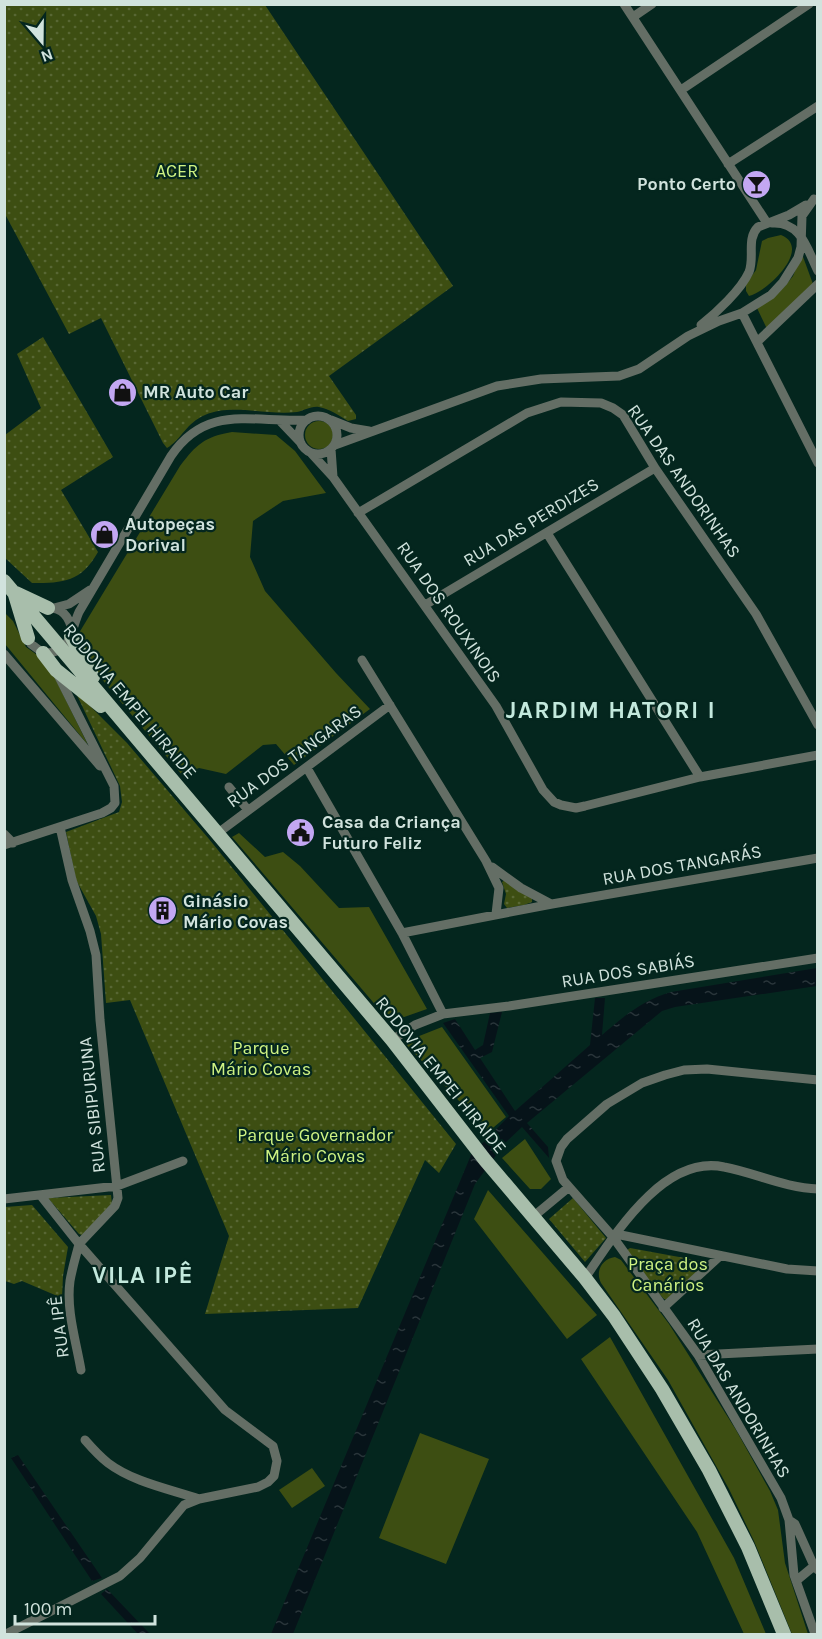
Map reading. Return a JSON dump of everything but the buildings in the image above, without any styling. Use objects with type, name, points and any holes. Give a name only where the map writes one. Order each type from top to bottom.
[{"type":"main road","points":[[9,589],[51,608]]},
{"type":"main road","points":[[9,589],[28,638]]},
{"type":"main road","name":"RODOVIA EMPEI HIRAIDE","points":[[9,589],[392,1040],[485,1160],[534,1216],[614,1316],[656,1379],[709,1470],[748,1547],[784,1635]]},
{"type":"main road","points":[[72,634],[86,666],[124,723]]},
{"type":"main road","points":[[44,653],[56,670],[124,723]]},
{"type":"street","points":[[624,4],[767,223]]},
{"type":"street","points":[[633,17],[652,4]]},
{"type":"street","points":[[681,90],[809,4]]},
{"type":"street","points":[[728,164],[818,106]]},
{"type":"street","points":[[280,421],[311,453],[321,454],[372,431],[497,386],[541,379],[619,376],[643,366],[685,338],[713,315],[743,282],[750,270],[751,241],[755,231],[767,223],[797,211],[816,197]]},
{"type":"street","points":[[685,338],[718,321],[742,313],[763,301],[783,282],[798,258],[802,216],[816,197]]},
{"type":"street","points":[[767,223],[788,224],[793,227],[818,271]]},
{"type":"street","points":[[757,342],[818,284]]},
{"type":"street","points":[[733,293],[734,306],[742,313],[818,463]]},
{"type":"street","name":"RUA DAS ANDORINHAS","points":[[358,513],[527,413],[561,402],[601,403],[613,408],[623,415],[655,468],[756,614],[818,725]]},
{"type":"street","points":[[96,585],[69,604],[33,615],[26,627],[28,638],[36,650],[44,653],[61,649],[69,642],[79,612],[96,585],[164,467],[177,447],[190,433],[221,419],[280,421],[306,420],[316,416],[351,428],[372,431]]},
{"type":"street","points":[[327,418],[336,427],[338,433],[333,447],[333,477]]},
{"type":"street","points":[[301,444],[300,431],[306,420]]},
{"type":"street","name":"RUA DOS ROUXINOIS","points":[[311,453],[333,477],[502,716],[548,796],[554,802],[561,806],[576,808],[700,777],[818,755]]},
{"type":"street","name":"RUA DAS PERDIZES","points":[[424,605],[655,468]]},
{"type":"street","points":[[547,533],[700,777]]},
{"type":"street","points":[[51,608],[67,616],[72,634]]},
{"type":"street","points":[[4,654],[109,777]]},
{"type":"street","points":[[362,660],[486,861],[499,888],[496,914]]},
{"type":"street","points":[[4,834],[9,844],[102,813],[114,806],[117,799],[109,777],[56,670]]},
{"type":"street","name":"RUA DOS TANGARAS","points":[[218,833],[390,705]]},
{"type":"street","points":[[307,768],[402,933],[443,1014]]},
{"type":"street","points":[[229,787],[248,810]]},
{"type":"street","name":"RUA SIBIPURUNA","points":[[60,827],[72,880],[93,942],[117,1186]]},
{"type":"street","name":"RUA DOS TANGARÁS","points":[[402,933],[496,914],[818,858]]},
{"type":"street","points":[[486,861],[495,871],[520,888],[552,904]]},
{"type":"street","name":"RUA DOS SABIÁS","points":[[392,1040],[415,1025],[443,1014],[529,1003],[818,958]]},
{"type":"street","name":"RUA DAS ANDORINHAS","points":[[789,1520],[781,1498],[698,1355],[614,1236],[569,1187],[557,1167],[557,1155],[574,1132],[607,1104],[642,1083],[684,1070],[707,1069],[818,1080]]},
{"type":"street","points":[[4,1199],[117,1186],[183,1161]]},
{"type":"street","points":[[585,1278],[638,1206],[668,1180],[694,1167],[722,1166],[771,1181],[805,1189],[818,1189]]},
{"type":"street","points":[[79,1244],[115,1206],[118,1198],[117,1186]]},
{"type":"street","points":[[534,1216],[569,1187]]},
{"type":"street","points":[[6,1635],[120,1576],[140,1558],[184,1505],[199,1499],[246,1491],[268,1482],[277,1470],[273,1446],[225,1410],[79,1244],[40,1196]]},
{"type":"street","points":[[614,1236],[787,1269],[818,1271]]},
{"type":"street","name":"RUA IPÊ","points":[[79,1244],[70,1280],[70,1293],[81,1370]]},
{"type":"street","points":[[663,1308],[720,1256]]},
{"type":"street","points":[[698,1355],[818,1349]]},
{"type":"street","points":[[85,1440],[107,1463],[118,1470],[132,1477],[199,1499]]},
{"type":"street","points":[[789,1520],[795,1524],[816,1568],[796,1581]]},
{"type":"street","points":[[789,1520],[796,1581],[815,1635]]},
{"type":"green space","name":"ACER","points":[[4,5],[265,5],[453,286],[329,376],[356,415],[356,419],[348,421],[319,407],[286,413],[227,410],[198,418],[167,448],[101,318],[69,334],[5,214]]},
{"type":"green space","points":[[781,235],[790,241],[792,249],[790,259],[784,269],[766,287],[749,296],[746,284],[756,270],[762,241]]},
{"type":"green space","points":[[802,254],[813,284],[767,329],[757,308],[785,286],[793,276]]},
{"type":"green space","points":[[43,337],[113,457],[61,490],[98,552],[92,562],[85,570],[71,579],[32,583],[5,558],[5,435],[41,408],[17,354]]},
{"type":"green space","points":[[319,421],[329,425],[333,435],[329,445],[319,449],[309,445],[305,435],[309,425]]},
{"type":"green space","points":[[232,432],[276,435],[295,451],[326,493],[283,501],[253,521],[250,557],[265,591],[370,709],[294,765],[276,744],[263,745],[226,774],[199,768],[182,775],[100,677],[84,654],[79,633],[180,466],[191,452],[208,439]]},
{"type":"green space","points":[[4,612],[13,621],[26,647],[40,657],[52,672],[88,745],[5,644]]},
{"type":"green space","name":"Parque Mário Covas","points":[[75,691],[127,743],[209,839],[456,1144],[439,1173],[425,1160],[358,1308],[205,1314],[229,1236],[130,1000],[106,1003],[101,934],[96,916],[76,880],[66,832],[119,812],[122,802],[120,786]]},
{"type":"green space","points":[[239,833],[265,857],[283,852],[300,866],[339,908],[369,907],[427,1009],[390,1022],[232,837]]},
{"type":"green space","points":[[505,880],[532,898],[532,902],[507,908],[504,904],[506,894],[502,882]]},
{"type":"green space","points":[[442,1027],[506,1117],[488,1132],[404,1042]]},
{"type":"green space","points":[[525,1139],[551,1179],[541,1189],[530,1189],[502,1158]]},
{"type":"green space","points":[[488,1190],[597,1315],[567,1339],[474,1219]]},
{"type":"green space","points":[[111,1195],[112,1204],[82,1235],[48,1198]]},
{"type":"green space","points":[[573,1198],[606,1238],[585,1262],[549,1219]]},
{"type":"green space","points":[[32,1205],[68,1247],[62,1298],[22,1281],[14,1284],[5,1281],[5,1207]]},
{"type":"green space","name":"Praça dos Canários","points":[[630,1248],[701,1261],[704,1266],[666,1300],[627,1255],[627,1250]]},
{"type":"green space","points":[[615,1257],[621,1260],[669,1324],[736,1430],[770,1491],[778,1510],[785,1563],[808,1634],[792,1634],[754,1541],[729,1489],[668,1380],[601,1283],[599,1270],[601,1266],[606,1260]]},
{"type":"green space","points":[[610,1337],[734,1558],[766,1634],[744,1634],[697,1532],[581,1359]]},
{"type":"green space","points":[[420,1433],[489,1459],[446,1564],[379,1538]]},
{"type":"green space","points":[[312,1468],[325,1486],[292,1508],[279,1490]]},
{"type":"water","points":[[817,968],[817,986],[675,1007],[662,1011],[527,1123],[548,1147],[549,1158],[522,1127],[505,1143],[475,1184],[293,1634],[271,1634],[471,1155],[509,1116],[443,1023],[455,1019],[475,1050],[483,1045],[490,1013],[502,1012],[492,1052],[480,1058],[515,1111],[590,1045],[595,998],[605,998],[602,1035],[626,1015],[661,995]]},
{"type":"water","points":[[18,1455],[102,1578],[92,1581],[11,1458]]},
{"type":"water","points":[[107,1589],[150,1634],[138,1634],[101,1594]]},
{"type":"place","name":"Ponto Certo","points":[[757,184]]},
{"type":"place","name":"MR Auto Car","points":[[122,392]]},
{"type":"place","name":"Autopeças Dorival","points":[[104,534]]},
{"type":"place","name":"Casa da Criança Futuro Feliz","points":[[301,832]]},
{"type":"place","name":"Ginásio Mário Covas","points":[[162,911]]},
{"type":"district","name":"JARDIM HATORI I","points":[[611,710]]},
{"type":"district","name":"VILA IPÊ","points":[[143,1275]]},
{"type":"park label","name":"Parque Governador Mário Covas","points":[[315,1145]]}]
